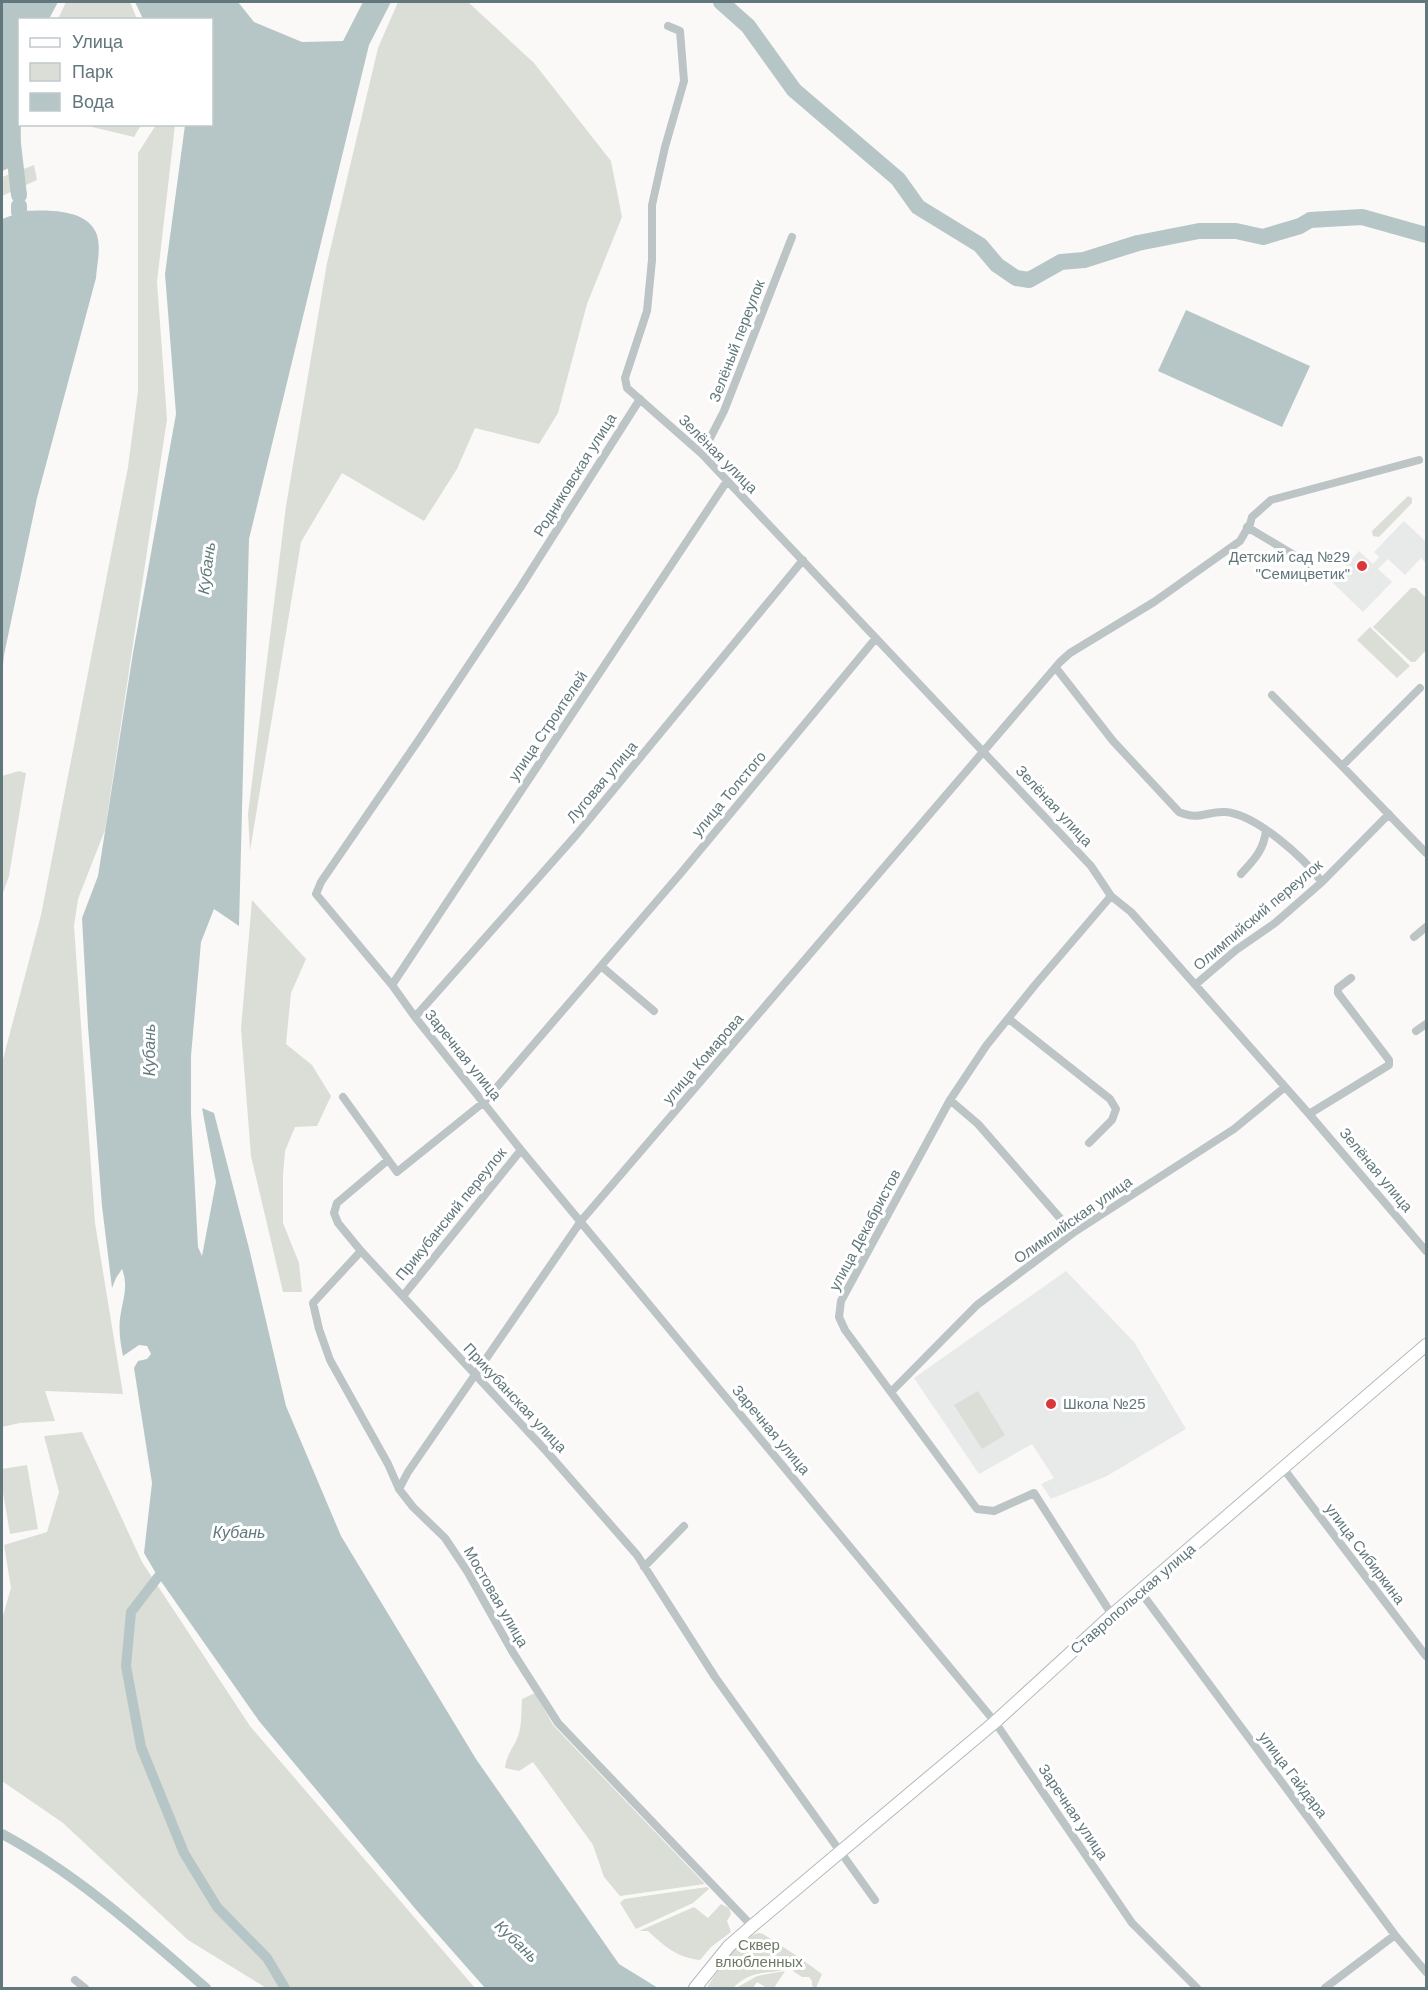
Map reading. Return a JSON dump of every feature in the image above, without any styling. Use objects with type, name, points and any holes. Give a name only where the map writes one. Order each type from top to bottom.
[{"type":"main road","name":"Ставропольская улица","points":[[699,1984],[729,1946],[995,1722],[1112,1615],[1426,1346]]},
{"type":"street","points":[[640,399],[627,388],[625,378],[647,311],[652,260],[652,205],[665,147],[684,81],[680,31],[668,26]]},
{"type":"street","name":"Зелёный переулок","points":[[702,454],[724,411],[792,237]]},
{"type":"street","name":"Зелёная улица","points":[[640,399],[702,454],[1090,866],[1111,896],[1131,912],[1310,1114],[1426,1251]]},
{"type":"street","name":"Родниковская улица","points":[[316,894],[321,882],[520,588],[640,399]]},
{"type":"street","name":"улица Комарова","points":[[399,1489],[474,1374],[581,1221],[1070,653],[1154,602],[1240,541],[1252,517],[1272,500],[1419,460]]},
{"type":"street","name":"улица Строителей","points":[[392,986],[728,481]]},
{"type":"street","points":[[1247,527],[1309,564]]},
{"type":"street","name":"Луговая улица","points":[[415,1017],[577,834],[803,560]]},
{"type":"street","name":"улица Толстого","points":[[388,1160],[397,1172],[484,1102],[876,638]]},
{"type":"street","points":[[1056,668],[1113,741],[1179,812],[1191,817],[1225,812],[1240,817],[1266,830],[1306,862],[1322,882]]},
{"type":"street","points":[[1342,766],[1420,688]]},
{"type":"street","points":[[1272,695],[1426,853]]},
{"type":"street","name":"Олимпийский переулок","points":[[1195,985],[1236,950],[1275,923],[1322,882],[1389,814]]},
{"type":"street","points":[[1241,874],[1261,851],[1266,830]]},
{"type":"street","name":"Заречная улица","points":[[316,894],[392,986],[521,1150],[995,1722],[1132,1923],[1197,1989]]},
{"type":"street","name":"улица Декабристов","points":[[1111,896],[986,1046],[950,1100],[841,1301],[839,1317],[845,1330],[976,1509],[994,1511],[1034,1493],[1112,1615]]},
{"type":"street","points":[[1414,937],[1426,927]]},
{"type":"street","points":[[601,966],[654,1011]]},
{"type":"street","points":[[1310,1114],[1389,1065],[1389,1059],[1338,993],[1338,988],[1351,978]]},
{"type":"street","points":[[1009,1019],[1110,1099],[1116,1109],[1112,1120],[1089,1143]]},
{"type":"street","points":[[1416,1031],[1426,1024]]},
{"type":"street","name":"Олимпийская улица","points":[[891,1392],[977,1305],[1073,1233],[1234,1129],[1285,1087]]},
{"type":"street","points":[[343,1097],[388,1160]]},
{"type":"street","points":[[950,1100],[978,1124],[1073,1233]]},
{"type":"street","name":"Прикубанский переулок","points":[[403,1296],[521,1150]]},
{"type":"street","name":"Прикубанская улица","points":[[388,1160],[337,1203],[334,1213],[338,1223],[361,1251],[548,1452],[644,1567],[715,1677],[840,1853]]},
{"type":"street","name":"Мостовая улица","points":[[361,1251],[313,1303],[330,1360],[388,1464],[399,1489],[412,1507],[445,1539],[467,1570],[512,1651],[558,1724],[752,1926]]},
{"type":"street","name":"улица Сибиркина","points":[[1283,1468],[1426,1656]]},
{"type":"street","points":[[644,1567],[684,1526]]},
{"type":"street","name":"улица Гайдара","points":[[1140,1591],[1395,1935],[1424,1961],[1426,1972]]},
{"type":"street","points":[[840,1853],[875,1900]]},
{"type":"street","points":[[1325,1989],[1395,1935]]},
{"type":"street","points":[[75,1980],[85,1989]]},
{"type":"shaded area","name":"Детский сад №29 \"Семицветик\"","points":[[1404,521],[1426,542],[1426,563],[1421,558],[1405,575],[1388,559],[1378,569],[1392,582],[1363,612],[1331,581],[1359,551],[1373,564],[1379,557],[1374,552]]},
{"type":"shaded area","name":"Школа №25","points":[[1066,1271],[1134,1342],[1186,1429],[1107,1476],[1051,1499],[1041,1484],[1054,1478],[1032,1444],[979,1474],[914,1378]]},
{"type":"green space","points":[[66,2],[130,2],[137,18],[58,18]]},
{"type":"green space","points":[[398,2],[468,2],[534,63],[611,161],[622,217],[587,304],[558,413],[539,444],[475,428],[457,469],[424,521],[342,473],[301,542],[250,851],[248,814],[286,506],[327,263],[378,48]]},
{"type":"green space","points":[[88,126],[140,126],[134,137]]},
{"type":"green space","points":[[155,126],[175,126],[157,282],[167,419],[105,830],[78,899],[74,926],[95,1223],[123,1394],[45,1391],[55,1421],[20,1423],[2,1427],[2,1063],[41,915],[128,467],[138,391],[138,153]]},
{"type":"green space","points":[[34,165],[37,180],[2,196],[2,177]]},
{"type":"green space","points":[[1408,496],[1412,498],[1412,503],[1379,537],[1373,536],[1372,531]]},
{"type":"green space","points":[[1411,588],[1416,588],[1426,598],[1426,650],[1415,662],[1411,662],[1373,627]]},
{"type":"green space","points":[[1370,627],[1410,666],[1397,678],[1357,640]]},
{"type":"green space","points":[[19,771],[26,773],[9,876],[2,896],[2,776]]},
{"type":"green space","points":[[252,900],[306,959],[291,993],[286,1044],[312,1065],[331,1096],[317,1126],[295,1127],[285,1151],[283,1223],[299,1263],[302,1292],[283,1292],[251,1156],[241,1029]]},
{"type":"green space","points":[[978,1391],[1005,1435],[982,1449],[954,1405]]},
{"type":"green space","points":[[82,1432],[142,1562],[250,1726],[475,1988],[266,1988],[188,1940],[63,1823],[2,1781],[2,1619],[11,1588],[4,1545],[47,1532],[59,1492],[44,1436]]},
{"type":"green space","points":[[27,1465],[38,1529],[10,1534],[2,1487],[2,1469]]},
{"type":"green space","points":[[535,1693],[553,1725],[705,1884],[620,1896],[604,1877],[593,1845],[533,1762],[519,1771],[505,1768],[507,1758],[519,1733],[522,1699]]},
{"type":"green space","points":[[707,1887],[709,1889],[693,1903],[636,1929],[620,1903],[624,1899]]},
{"type":"green space","points":[[721,1904],[729,1908],[731,1914],[727,1921],[731,1932],[711,1947],[700,1960],[678,1954],[648,1931],[639,1931],[694,1907],[708,1918]]},
{"type":"green space","name":"Сквер влюбленных","points":[[759,1933],[797,1956],[790,1967],[756,1974],[741,1981],[733,1988],[707,1988],[737,1948],[744,1941]]},
{"type":"green space","points":[[800,1958],[822,1974],[816,1988],[812,1986],[809,1977],[802,1977],[793,1971]]},
{"type":"green space","points":[[785,1971],[774,1988],[767,1988],[757,1982],[753,1988],[738,1987],[757,1976]]},
{"type":"water","points":[[2,2],[58,2],[50,18],[18,18],[18,126],[21,126],[21,163],[2,171]]},
{"type":"water","name":"Кубань","points":[[135,2],[238,2],[254,22],[302,42],[343,41],[363,2],[391,2],[369,45],[249,539],[239,926],[214,909],[201,942],[191,1056],[191,1114],[198,1247],[202,1256],[216,1182],[202,1108],[214,1113],[286,1406],[341,1536],[476,1759],[619,1964],[658,1988],[485,1988],[418,1912],[259,1721],[158,1577],[144,1553],[152,1483],[134,1368],[138,1361],[147,1359],[151,1354],[147,1346],[139,1345],[123,1356],[121,1345],[120,1323],[125,1280],[122,1269],[112,1288],[102,1206],[82,918],[98,876],[133,653],[176,414],[165,274],[185,126],[213,126],[213,18],[143,18]]},
{"type":"water","points":[[24,211],[54,211],[76,215],[92,226],[97,235],[99,251],[96,278],[37,498],[4,655],[2,676],[2,219]]},
{"type":"water","points":[[1186,310],[1310,366],[1282,427],[1158,371]]},
{"type":"waterway","points":[[721,2],[748,26],[794,90],[898,179],[918,207],[980,245],[997,265],[1016,278],[1029,280],[1061,262],[1084,260],[1138,243],[1199,231],[1236,231],[1263,237],[1300,226],[1310,220],[1362,217],[1426,235]]},
{"type":"waterway","points":[[13,144],[19,195]]},
{"type":"waterway","points":[[19,206],[19,212]]},
{"type":"waterway","points":[[158,1577],[131,1612],[126,1666],[141,1747],[184,1853],[217,1907],[267,1958],[285,1988]]},
{"type":"waterway","points":[[2,1834],[57,1867],[83,1886],[133,1925],[206,1988]]},
{"type":"place","name":"Детский сад №29 \"Семицветик\"","points":[[1362,566]]},
{"type":"place","name":"Школа №25","points":[[1051,1404]]}]
